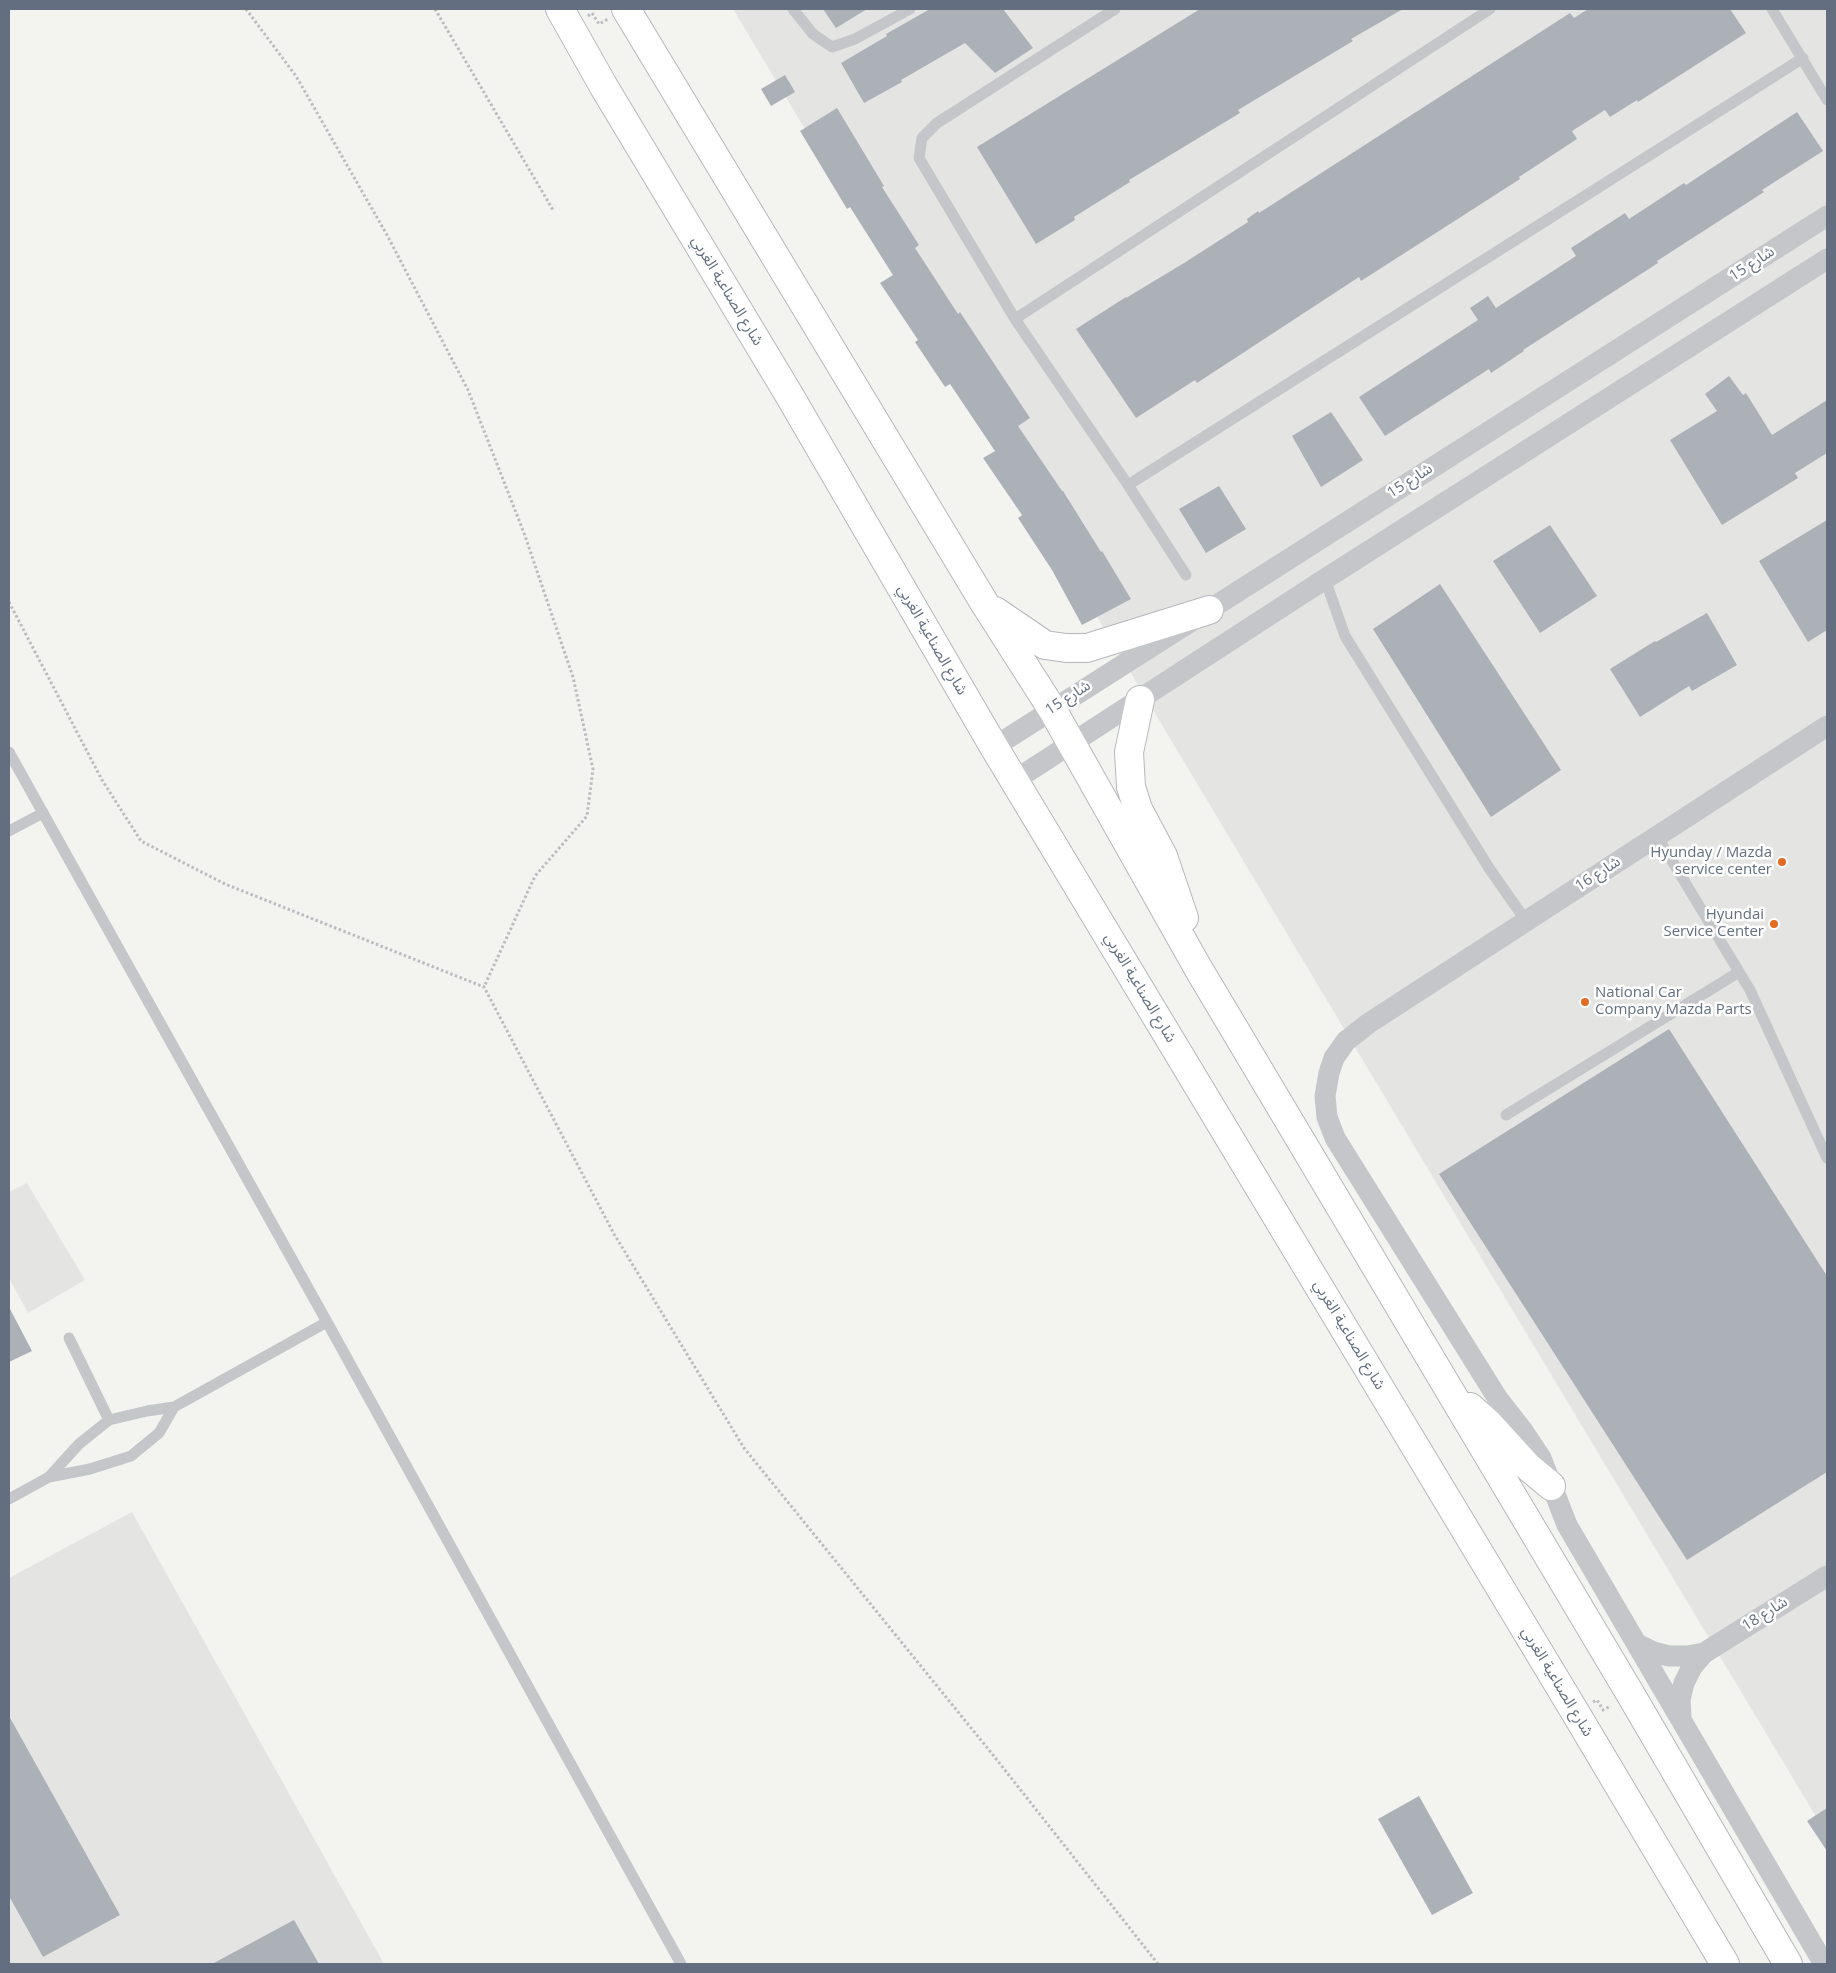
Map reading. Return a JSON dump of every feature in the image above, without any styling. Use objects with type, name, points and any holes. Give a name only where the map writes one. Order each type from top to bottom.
[{"type":"main road","points":[[619,13],[1052,709],[1198,968],[1631,1695],[1788,1964]]},
{"type":"main road","name":"شارع الصناعية الغربي","points":[[565,18],[604,87],[793,401],[994,747],[1725,1964]]},
{"type":"main road","points":[[985,604],[1045,645],[1066,648],[1087,648],[1209,610]]},
{"type":"main road","points":[[1140,700],[1129,752],[1131,787],[1138,809],[1162,856],[1176,894],[1198,968]]},
{"type":"main road","points":[[1448,1388],[1488,1423],[1527,1466],[1551,1486]]},
{"type":"street","name":"شارع 15","points":[[994,747],[1827,216]]},
{"type":"street","points":[[1015,780],[1325,578],[1827,259]]},
{"type":"street","name":"شارع 16","points":[[1551,1486],[1541,1458],[1498,1399],[1335,1138],[1327,1118],[1325,1096],[1328,1073],[1334,1058],[1346,1041],[1369,1023],[1827,726]]},
{"type":"street","points":[[1551,1486],[1568,1525],[1823,1957]]},
{"type":"street","name":"شارع 18","points":[[1681,1717],[1680,1700],[1684,1683],[1692,1667],[1704,1653],[1827,1576]]},
{"type":"street","name":"شارع 18","points":[[1637,1644],[1653,1652],[1670,1656],[1704,1653]]},
{"type":"lane","points":[[793,9],[813,34],[832,47],[855,39],[910,9]]},
{"type":"lane","points":[[1114,9],[937,123],[922,138],[919,158],[1014,319],[1128,485],[1186,575]]},
{"type":"lane","points":[[1014,319],[1490,9]]},
{"type":"lane","points":[[1772,9],[1827,100]]},
{"type":"lane","points":[[1128,485],[1802,58]]},
{"type":"lane","points":[[1325,578],[1345,636],[1489,868],[1526,921]]},
{"type":"lane","points":[[9,752],[681,1964]]},
{"type":"lane","points":[[9,832],[43,812]]},
{"type":"lane","points":[[1657,836],[1750,990],[1827,1158]]},
{"type":"lane","points":[[1506,1115],[1739,972]]},
{"type":"lane","points":[[49,1477],[79,1444],[110,1420],[148,1410],[174,1407],[326,1322]]},
{"type":"lane","points":[[69,1338],[110,1420]]},
{"type":"lane","points":[[9,1499],[49,1477],[90,1469],[130,1456],[159,1433],[174,1407]]},
{"type":"path","points":[[246,9],[296,76],[387,235],[468,390],[524,532],[573,677],[593,769],[587,816],[535,876],[484,987]]},
{"type":"path","points":[[435,9],[553,210]]},
{"type":"path","points":[[565,18],[592,13],[599,24],[619,13]]},
{"type":"path","points":[[9,602],[102,780],[141,841],[225,884],[484,987],[614,1234],[744,1448],[987,1748],[1158,1964]]},
{"type":"shaded area","points":[[733,9],[1827,9],[1827,1835]]},
{"type":"shaded area","points":[[27,1183],[85,1280],[28,1313],[9,1278],[9,1192]]},
{"type":"shaded area","points":[[132,1512],[384,1964],[9,1964],[9,1578]]},
{"type":"building","points":[[823,9],[867,9],[836,28]]},
{"type":"building","points":[[930,9],[1003,9],[1033,48],[995,73],[965,43],[864,103],[841,63]]},
{"type":"building","points":[[1200,9],[1403,9],[1351,39],[1353,41],[1238,110],[1240,113],[1129,180],[1130,182],[1074,217],[1075,220],[1036,244],[977,147]]},
{"type":"building","points":[[1588,9],[1730,9],[1746,33],[1638,102],[1637,100],[1610,117],[1605,110],[1572,131],[1577,139],[1519,177],[1520,179],[1361,281],[1359,277],[1197,383],[1195,380],[1136,418],[1076,329],[1184,263],[1248,222],[1247,219],[1258,211],[1259,213],[1570,13],[1574,18]]},
{"type":"building","points":[[785,75],[795,92],[771,106],[761,89]]},
{"type":"building","points":[[837,108],[884,186],[882,187],[919,245],[915,248],[1030,418],[1018,426],[1063,491],[1131,599],[1082,625],[1052,570],[1018,518],[1022,515],[983,458],[995,451],[950,384],[945,387],[915,342],[918,340],[880,283],[893,275],[850,207],[847,209],[800,131]]},
{"type":"building","points":[[1797,112],[1823,151],[1491,373],[1489,369],[1385,436],[1359,397],[1478,320],[1470,308],[1488,296],[1496,308],[1576,256],[1571,248],[1625,213],[1629,219],[1684,183],[1686,185]]},
{"type":"building","points":[[1729,376],[1743,395],[1746,393],[1772,435],[1827,400],[1827,453],[1795,473],[1798,478],[1722,525],[1670,440],[1717,411],[1705,394]]},
{"type":"building","points":[[1331,412],[1363,460],[1321,487],[1292,436]]},
{"type":"building","points":[[1219,486],[1246,529],[1206,553],[1179,509]]},
{"type":"building","points":[[1827,520],[1827,630],[1808,642],[1759,561]]},
{"type":"building","points":[[1550,525],[1597,596],[1540,633],[1493,561]]},
{"type":"building","points":[[1440,584],[1561,770],[1491,817],[1373,629]]},
{"type":"building","points":[[1707,613],[1737,665],[1692,691],[1689,686],[1640,717],[1610,669],[1655,641]]},
{"type":"building","points":[[1669,1029],[1827,1276],[1827,1472],[1687,1560],[1439,1174]]},
{"type":"building","points":[[9,1307],[32,1351],[9,1362]]},
{"type":"building","points":[[9,1716],[120,1915],[43,1957],[9,1896]]},
{"type":"building","points":[[1419,1796],[1473,1893],[1432,1915],[1378,1819]]},
{"type":"building","points":[[1827,1808],[1827,1851],[1807,1821]]},
{"type":"building","points":[[294,1920],[319,1964],[212,1964]]},
{"type":"place","name":"Hyunday / Mazda service center","points":[[1782,862]]},
{"type":"place","name":"Hyundai Service Center","points":[[1774,924]]},
{"type":"place","name":"National Car Company Mazda Parts","points":[[1585,1002]]}]
